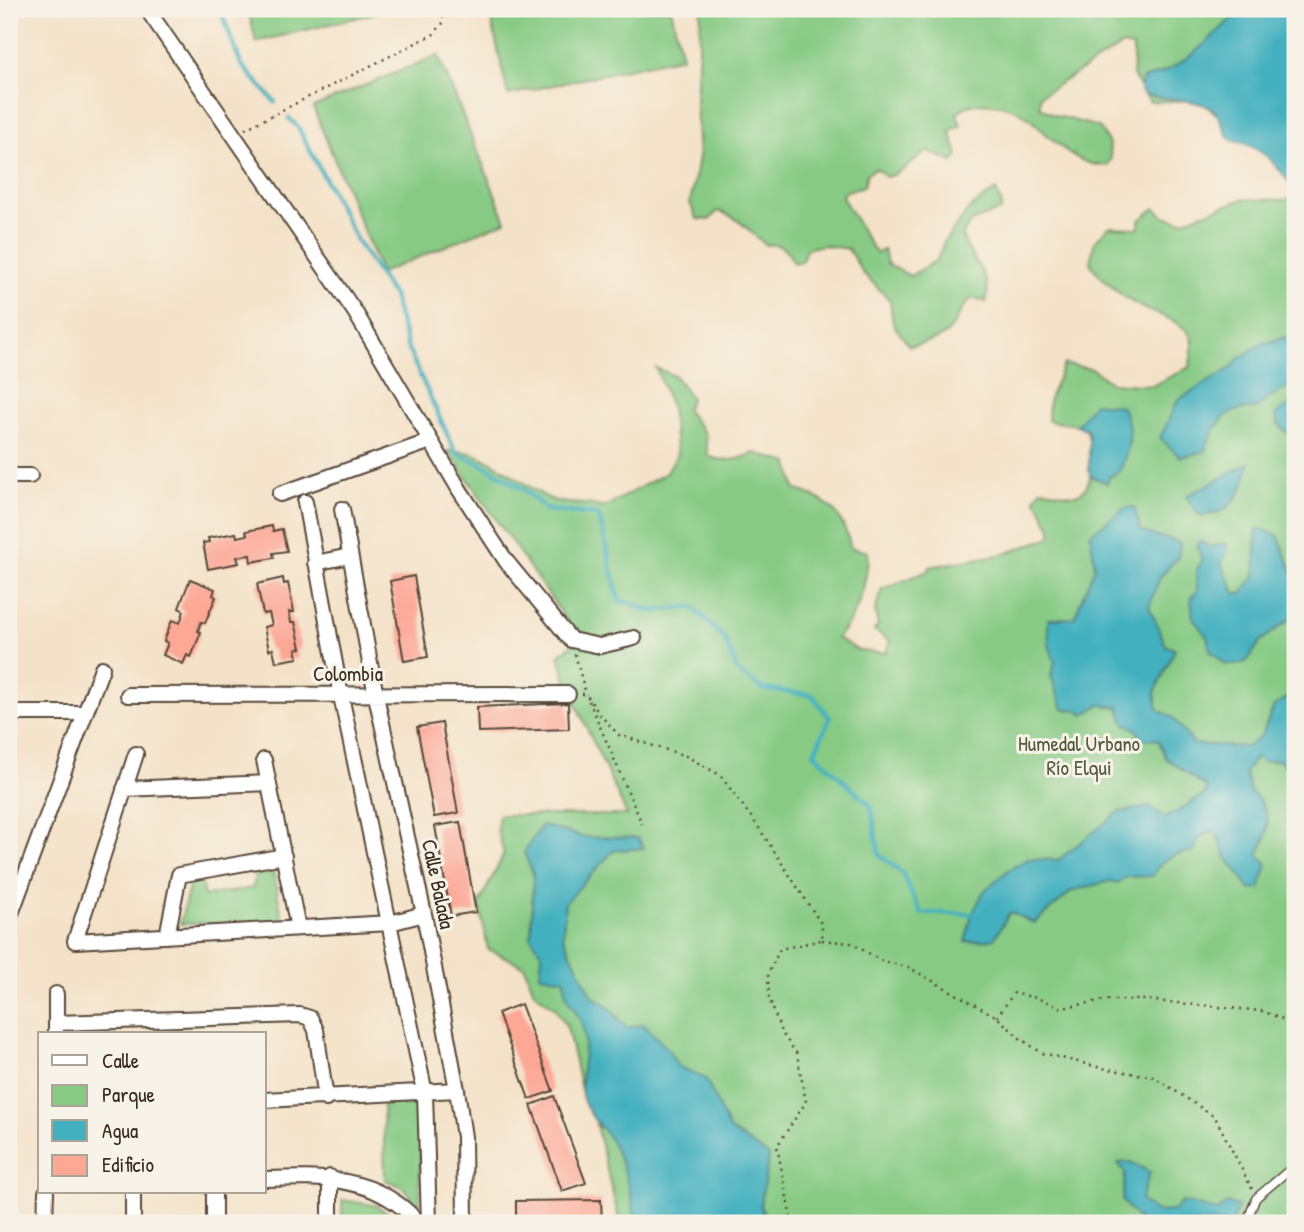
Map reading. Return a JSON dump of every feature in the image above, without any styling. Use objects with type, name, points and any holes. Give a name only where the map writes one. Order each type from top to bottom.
[{"type":"street","points":[[147,9],[355,312],[506,561],[571,640],[600,646],[634,638]]},
{"type":"street","points":[[280,494],[431,440]]},
{"type":"street","points":[[9,476],[30,475]]},
{"type":"street","points":[[304,502],[341,696],[425,1093],[429,1223]]},
{"type":"street","name":"Calle Balada","points":[[342,509],[376,696],[424,914],[457,1090],[464,1137],[465,1223]]},
{"type":"street","points":[[316,563],[350,556]]},
{"type":"street","points":[[9,919],[102,668]]},
{"type":"street","name":"Colombia","points":[[128,695],[568,694]]},
{"type":"street","points":[[9,713],[84,713]]},
{"type":"street","points":[[136,754],[75,941],[390,923],[424,914]]},
{"type":"street","points":[[264,760],[298,928]]},
{"type":"street","points":[[124,789],[269,783]]},
{"type":"street","points":[[167,936],[179,875],[284,856]]},
{"type":"street","points":[[57,994],[56,1029],[300,1014],[310,1018],[316,1030],[326,1099]]},
{"type":"street","points":[[266,1100],[326,1099],[457,1090]]},
{"type":"street","points":[[266,1179],[330,1177],[377,1191],[405,1207],[419,1223]]},
{"type":"street","points":[[330,1177],[330,1223]]},
{"type":"street","points":[[45,1223],[46,1194]]},
{"type":"street","points":[[133,1194],[133,1223]]},
{"type":"street","points":[[214,1194],[214,1223]]},
{"type":"lane","points":[[1246,1223],[1256,1199],[1295,1165]]},
{"type":"path","points":[[232,136],[434,34],[444,22],[442,9]]},
{"type":"path","points":[[571,640],[586,694],[642,824]]},
{"type":"path","points":[[568,694],[586,694]]},
{"type":"path","points":[[586,694],[600,715],[619,735],[686,756],[720,775],[808,901],[822,925],[822,940]]},
{"type":"path","points":[[792,1223],[777,1146],[806,1102],[797,1054],[781,1032],[769,997],[768,974],[780,949],[822,940],[851,943],[882,961],[908,967],[997,1017],[1021,1039],[1042,1053],[1154,1077],[1192,1099],[1215,1116],[1240,1159],[1256,1199]]},
{"type":"path","points":[[997,1017],[1014,993],[1062,1008],[1105,1000],[1145,1000],[1262,1011],[1295,1024]]},
{"type":"green space","points":[[248,9],[392,9],[256,42]]},
{"type":"green space","points":[[489,9],[671,9],[682,57],[508,95]]},
{"type":"green space","points":[[701,9],[1295,9],[1293,175],[1199,100],[1150,102],[1133,76],[1133,47],[1122,45],[1040,96],[1040,107],[1054,115],[1099,127],[1109,144],[1111,159],[1107,165],[1085,162],[1074,156],[1026,116],[1010,108],[980,104],[963,108],[957,114],[961,126],[950,131],[958,155],[953,162],[928,151],[903,170],[886,177],[876,168],[867,174],[864,186],[844,192],[842,197],[877,253],[884,250],[887,264],[910,276],[937,260],[944,242],[971,207],[996,190],[1001,210],[971,222],[962,235],[984,275],[988,292],[986,302],[973,298],[965,305],[953,326],[942,336],[909,346],[893,324],[890,300],[863,273],[848,249],[823,245],[806,249],[802,261],[794,263],[784,248],[766,245],[739,221],[726,214],[718,211],[709,220],[697,219],[690,203],[699,157],[696,102]]},
{"type":"green space","points":[[438,55],[506,221],[381,273],[313,107]]},
{"type":"green space","name":"Humedal Urbano Río Elqui","points":[[1295,193],[1295,1215],[1289,1223],[620,1223],[596,1125],[599,1128],[582,1079],[583,1099],[567,1027],[555,1008],[534,992],[524,966],[488,949],[479,904],[504,854],[497,829],[499,815],[627,815],[567,685],[559,655],[586,634],[572,628],[448,451],[488,460],[550,499],[603,508],[666,473],[677,455],[671,407],[656,368],[675,376],[691,398],[686,409],[705,434],[708,456],[732,460],[755,453],[789,463],[795,489],[818,498],[833,510],[844,526],[851,548],[868,552],[866,576],[860,598],[851,619],[837,638],[859,651],[886,653],[890,641],[874,630],[878,626],[875,611],[882,589],[928,571],[930,567],[1004,554],[1046,539],[1051,536],[1052,528],[1035,499],[1041,489],[1072,495],[1086,488],[1092,458],[1084,427],[1080,421],[1077,425],[1048,421],[1049,399],[1064,364],[1092,369],[1112,383],[1152,386],[1190,367],[1190,335],[1175,322],[1129,300],[1106,282],[1090,263],[1095,241],[1109,227],[1139,228],[1139,221],[1155,208],[1163,216],[1182,221],[1243,199],[1287,200]]},
{"type":"green space","points":[[273,871],[283,921],[180,924],[190,883],[201,882],[204,896],[253,888],[255,875]]},
{"type":"green space","points":[[416,1098],[420,1149],[420,1208],[403,1187],[385,1180],[383,1100]]},
{"type":"green space","points":[[342,1200],[375,1205],[404,1223],[342,1223]]},
{"type":"water","points":[[1251,9],[1295,9],[1295,192],[1269,158],[1251,146],[1231,140],[1215,111],[1202,104],[1144,95],[1139,87],[1144,78],[1162,73],[1180,63],[1234,17]]},
{"type":"water","points":[[1295,334],[1295,383],[1268,398],[1256,409],[1228,414],[1212,433],[1204,452],[1180,457],[1160,438],[1178,400],[1231,368],[1239,358],[1262,344]]},
{"type":"water","points":[[1295,402],[1295,440],[1278,424],[1276,414]]},
{"type":"water","points":[[1094,403],[1121,406],[1128,422],[1129,438],[1123,463],[1120,471],[1109,477],[1107,483],[1090,476],[1088,430],[1077,425]]},
{"type":"water","points":[[1249,463],[1244,484],[1235,500],[1220,511],[1199,515],[1186,496]]},
{"type":"water","points":[[1134,507],[1141,530],[1180,543],[1178,557],[1160,577],[1149,607],[1166,646],[1175,649],[1155,692],[1158,709],[1173,718],[1194,744],[1247,747],[1262,735],[1274,706],[1295,693],[1295,777],[1280,760],[1261,762],[1256,757],[1245,772],[1250,792],[1262,804],[1267,820],[1266,837],[1258,854],[1267,864],[1260,889],[1249,889],[1212,831],[1198,839],[1194,852],[1170,858],[1160,865],[1153,876],[1127,877],[1118,883],[1110,881],[1072,891],[1034,923],[1010,912],[994,939],[965,942],[972,914],[984,891],[1007,871],[1028,859],[1058,860],[1119,812],[1149,807],[1165,817],[1205,794],[1207,788],[1166,758],[1158,740],[1141,739],[1136,729],[1124,723],[1119,707],[1100,705],[1083,715],[1078,710],[1063,709],[1051,676],[1055,662],[1049,645],[1048,619],[1074,618],[1095,567],[1090,534],[1125,508]]},
{"type":"water","points":[[1257,528],[1278,535],[1295,578],[1295,610],[1292,618],[1262,640],[1246,662],[1237,665],[1225,664],[1210,650],[1207,637],[1193,618],[1191,598],[1197,591],[1196,571],[1202,561],[1197,545],[1200,541],[1210,547],[1226,543],[1228,551],[1221,563],[1235,593],[1242,594],[1255,575]]},
{"type":"water","points":[[542,825],[583,837],[638,838],[644,848],[613,851],[565,903],[563,937],[592,996],[607,1005],[627,1028],[643,1024],[668,1049],[678,1066],[706,1079],[729,1129],[769,1156],[760,1206],[769,1223],[636,1223],[627,1181],[616,1150],[584,1102],[581,1083],[584,1032],[581,1022],[568,998],[565,979],[540,975],[542,954],[531,937],[533,874],[524,852]]},
{"type":"water","points":[[1130,1162],[1150,1172],[1141,1200],[1156,1212],[1173,1211],[1182,1202],[1217,1211],[1227,1203],[1239,1206],[1232,1223],[1141,1223],[1122,1201],[1125,1173],[1118,1163]]},
{"type":"building","points":[[272,526],[273,531],[282,529],[287,551],[273,553],[274,558],[251,562],[250,555],[237,557],[239,563],[208,569],[203,543],[209,542],[208,538],[236,533],[237,537],[247,535],[246,531]]},
{"type":"building","points":[[414,576],[428,657],[404,661],[390,581]]},
{"type":"building","points":[[283,578],[284,584],[288,583],[294,612],[289,612],[291,622],[295,622],[301,648],[296,649],[298,658],[276,662],[273,649],[269,650],[264,627],[272,625],[269,613],[263,614],[257,584]]},
{"type":"building","points":[[190,579],[215,589],[213,595],[216,597],[205,623],[201,622],[198,631],[201,632],[191,657],[187,655],[183,664],[163,655],[168,643],[164,641],[172,620],[180,623],[184,611],[179,608]]},
{"type":"building","points":[[568,703],[569,729],[478,732],[477,707]]},
{"type":"building","points":[[442,723],[458,813],[434,817],[417,727]]},
{"type":"building","points":[[460,822],[476,912],[451,916],[435,826]]},
{"type":"building","points":[[521,1004],[553,1091],[529,1099],[498,1013]]},
{"type":"building","points":[[554,1096],[586,1183],[562,1191],[531,1105]]},
{"type":"building","points":[[601,1200],[602,1223],[516,1223],[516,1201]]},
{"type":"waterway","points":[[220,9],[241,64],[275,102]]},
{"type":"waterway","points":[[289,118],[298,127],[357,241],[393,296],[408,349],[456,453],[484,465],[525,490],[547,510],[599,515],[619,600],[654,611],[693,607],[725,639],[737,671],[763,689],[812,695],[830,718],[814,753],[871,806],[879,854],[902,873],[921,913],[972,914]]}]
